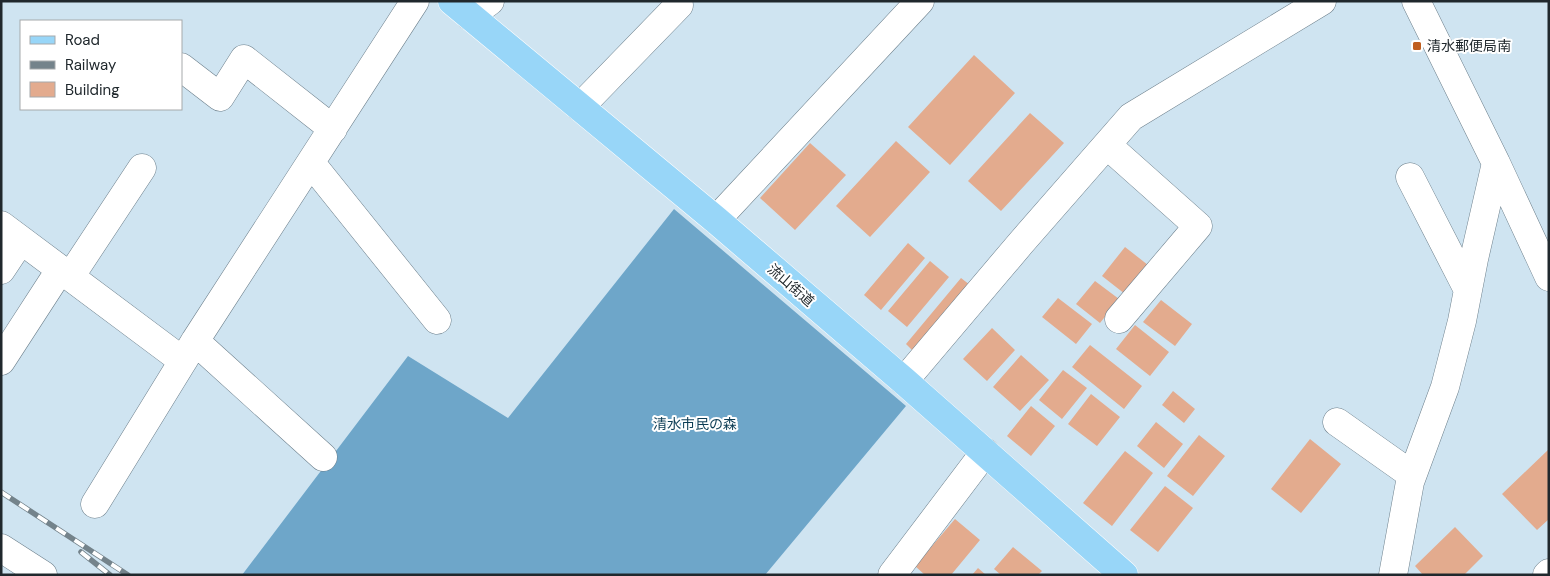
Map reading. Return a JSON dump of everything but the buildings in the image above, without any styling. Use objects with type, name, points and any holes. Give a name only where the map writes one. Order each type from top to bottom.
[{"type":"main road","name":"流山街道","points":[[471,6],[580,107],[716,220],[904,381],[1124,575]]},
{"type":"street","points":[[95,504],[189,351],[416,1]]},
{"type":"street","points":[[716,220],[920,1]]},
{"type":"street","points":[[904,381],[1131,117],[1322,1]]},
{"type":"street","points":[[1416,1],[1496,163],[1548,275]]},
{"type":"street","points":[[580,107],[679,4]]},
{"type":"street","points":[[182,68],[220,97],[244,59],[333,129]]},
{"type":"street","points":[[1107,145],[1198,226],[1119,319]]},
{"type":"street","points":[[311,163],[437,320]]},
{"type":"street","points":[[1393,575],[1406,496],[1445,387],[1462,321],[1496,163]]},
{"type":"street","points":[[1,361],[142,168]]},
{"type":"street","points":[[1410,177],[1468,290]]},
{"type":"street","points":[[1,270],[11,233],[65,274],[189,351],[323,457]]},
{"type":"street","points":[[1337,422],[1412,475]]},
{"type":"street","points":[[892,575],[985,452]]},
{"type":"street","points":[[1,548],[43,575]]},
{"type":"green space","name":"清水市民の森","points":[[674,209],[906,406],[765,575],[242,575],[408,356],[508,418]]},
{"type":"railway","points":[[1,492],[128,575]]},
{"type":"railway","points":[[81,552],[110,575]]},
{"type":"place","name":"清水郵便局南","points":[[1417,46]]}]
